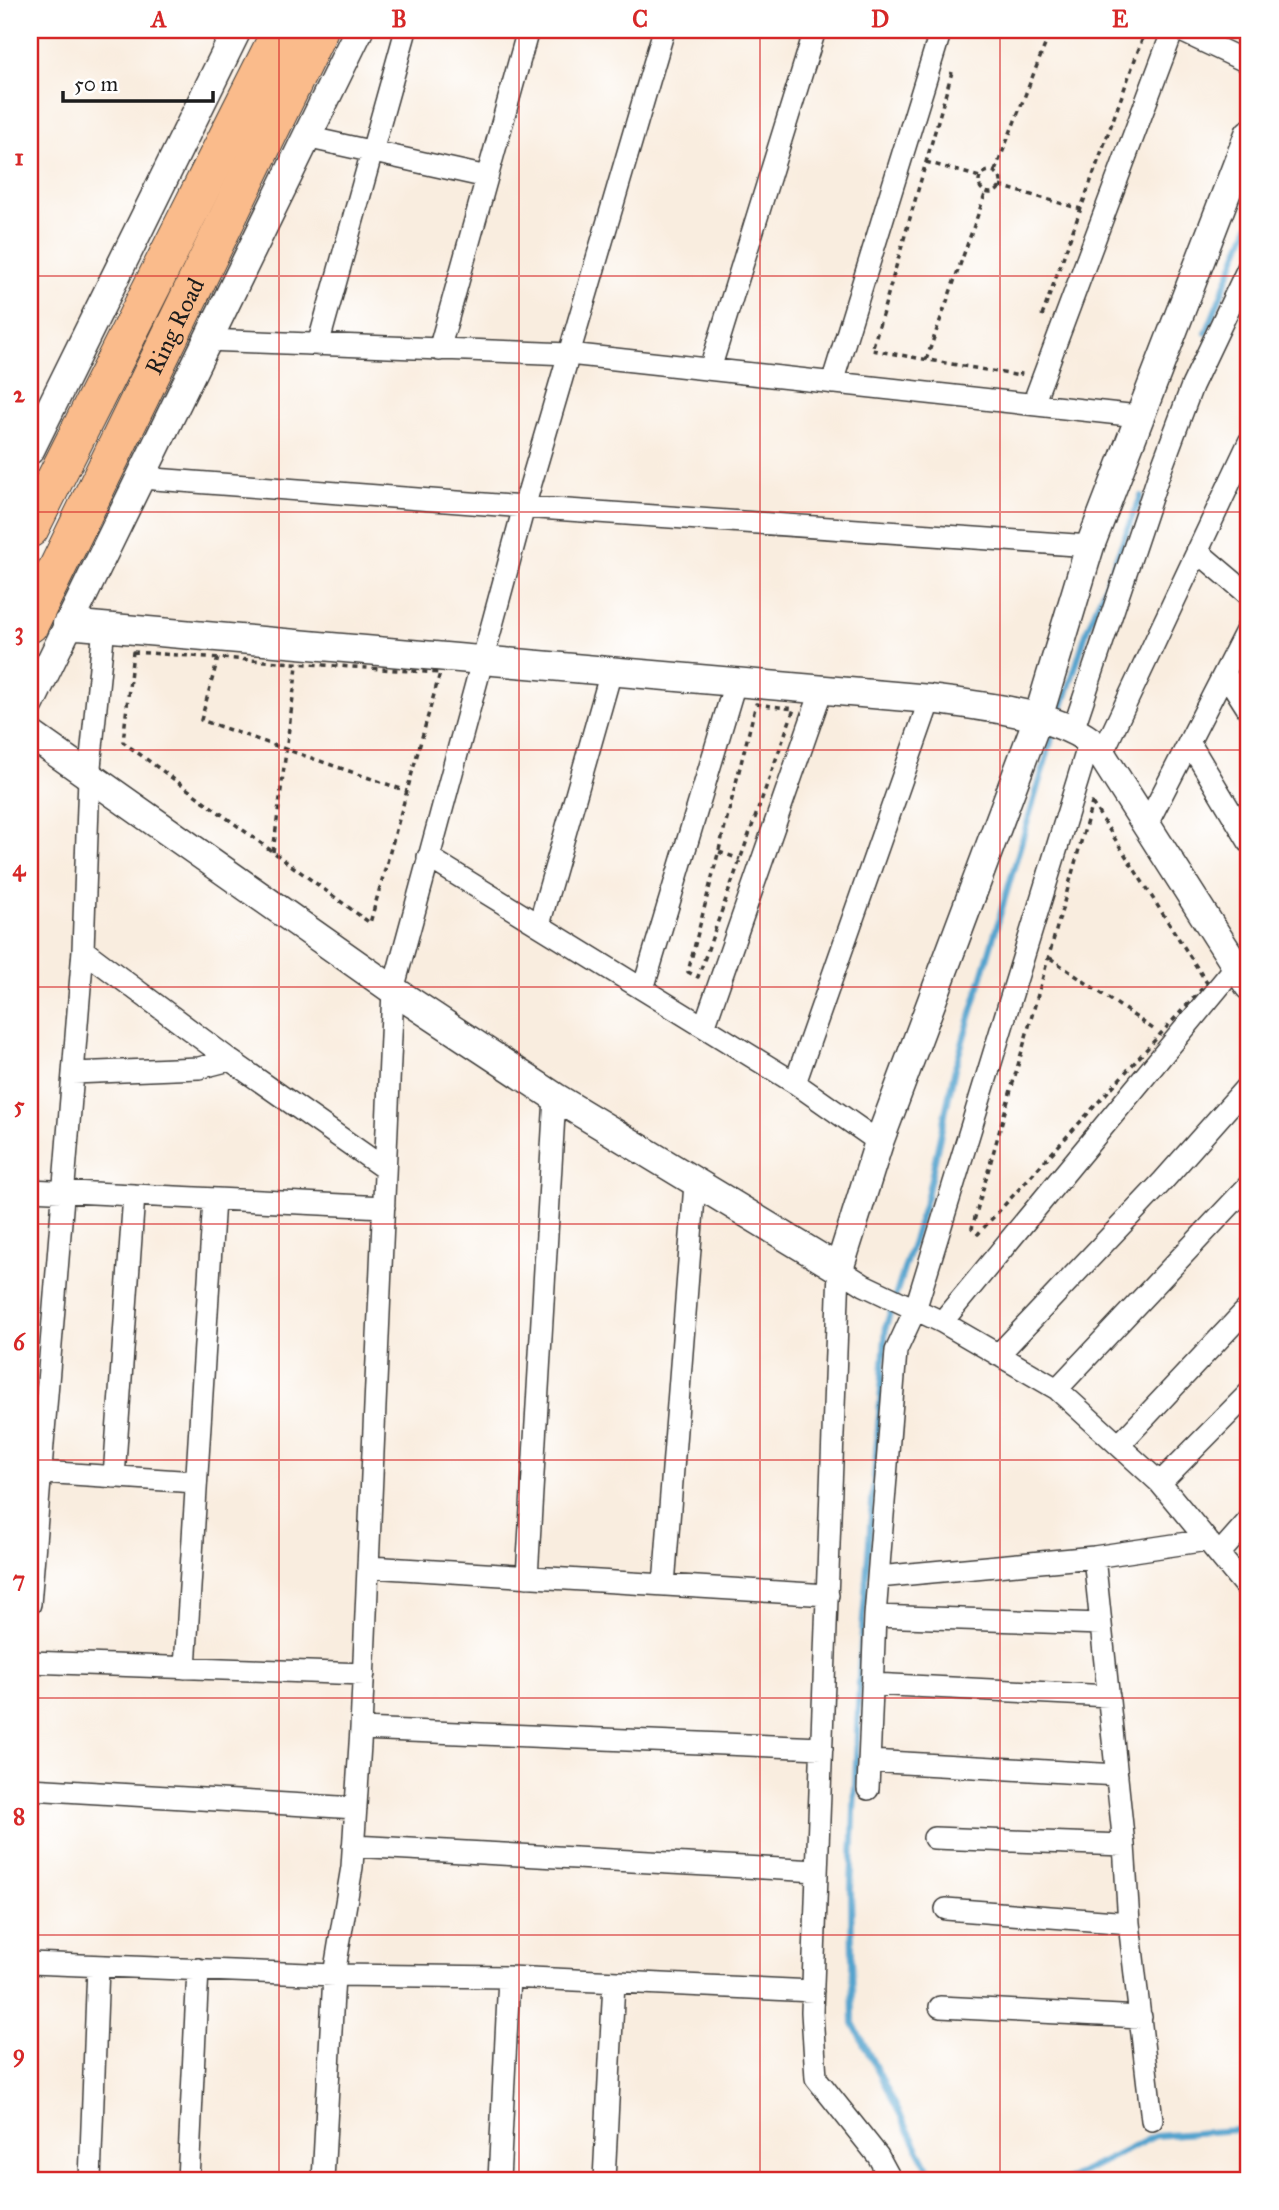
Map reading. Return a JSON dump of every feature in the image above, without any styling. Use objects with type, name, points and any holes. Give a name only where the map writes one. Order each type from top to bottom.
[{"type":"highway","name":"Ring Road","points":[[30,529],[281,30]]},
{"type":"highway","name":"Ring Road","points":[[30,624],[319,30]]},
{"type":"street","points":[[30,450],[237,30]]},
{"type":"street","points":[[30,704],[359,30]]},
{"type":"street","points":[[318,345],[406,30]]},
{"type":"street","points":[[439,350],[528,30]]},
{"type":"street","points":[[323,2180],[334,1975],[352,1867],[361,1729],[393,990],[524,508],[664,30]]},
{"type":"street","points":[[710,369],[815,30]]},
{"type":"street","points":[[832,383],[942,30]]},
{"type":"street","points":[[1033,404],[1173,30]]},
{"type":"street","points":[[1179,30],[1249,63]]},
{"type":"street","points":[[1070,732],[1090,545],[1249,134]]},
{"type":"street","points":[[306,137],[487,177]]},
{"type":"street","points":[[868,1789],[875,1616],[896,1351],[1070,732],[1192,386],[1249,266]]},
{"type":"street","points":[[206,340],[569,354],[1138,416]]},
{"type":"street","points":[[891,2180],[878,2156],[816,2078],[813,1991],[839,1269],[879,1142],[1070,732],[1197,551],[1249,442]]},
{"type":"street","points":[[141,478],[524,508],[1090,545]]},
{"type":"street","points":[[1197,551],[1249,595]]},
{"type":"street","points":[[67,624],[930,699],[1070,732],[1147,824],[1243,975],[942,1322]]},
{"type":"street","points":[[1147,824],[1249,625]]},
{"type":"street","points":[[30,1604],[83,950],[89,777],[104,627]]},
{"type":"street","points":[[539,925],[611,672]]},
{"type":"street","points":[[1224,673],[1249,711]]},
{"type":"street","points":[[643,989],[735,683]]},
{"type":"street","points":[[704,1027],[822,689]]},
{"type":"street","points":[[795,1083],[930,699]]},
{"type":"street","points":[[30,734],[393,990],[555,1097],[864,1285],[942,1322],[1057,1389],[1160,1483],[1249,1591]]},
{"type":"street","points":[[1189,742],[1249,842]]},
{"type":"street","points":[[428,857],[795,1083],[879,1142]]},
{"type":"street","points":[[83,950],[230,1060],[385,1170]]},
{"type":"street","points":[[73,1073],[199,1068],[230,1060]]},
{"type":"street","points":[[998,1355],[1163,1181],[1249,1084]]},
{"type":"street","points":[[527,1577],[555,1097]]},
{"type":"street","points":[[664,1585],[695,1184]]},
{"type":"street","points":[[1057,1389],[1249,1185]]},
{"type":"street","points":[[30,1190],[384,1207]]},
{"type":"street","points":[[114,1477],[134,1195]]},
{"type":"street","points":[[185,1668],[214,1199]]},
{"type":"street","points":[[1119,1445],[1249,1307]]},
{"type":"street","points":[[1160,1483],[1249,1393]]},
{"type":"street","points":[[41,1472],[196,1482]]},
{"type":"street","points":[[878,1577],[1213,1547],[1249,1520]]},
{"type":"street","points":[[1094,1557],[1124,1845],[1129,1923],[1152,2120]]},
{"type":"street","points":[[369,1567],[828,1595]]},
{"type":"street","points":[[875,1616],[1101,1624]]},
{"type":"street","points":[[30,1662],[364,1674]]},
{"type":"street","points":[[872,1684],[1109,1696]]},
{"type":"street","points":[[361,1729],[822,1748]]},
{"type":"street","points":[[869,1761],[1116,1775]]},
{"type":"street","points":[[30,1789],[356,1808]]},
{"type":"street","points":[[934,1838],[1124,1845]]},
{"type":"street","points":[[353,1846],[817,1871]]},
{"type":"street","points":[[946,1909],[1129,1923]]},
{"type":"street","points":[[30,1963],[334,1975],[509,1977],[813,1991]]},
{"type":"street","points":[[90,2180],[97,1966]]},
{"type":"street","points":[[188,2180],[198,1969]]},
{"type":"street","points":[[499,2180],[509,1977]]},
{"type":"street","points":[[604,2180],[614,1982]]},
{"type":"street","points":[[940,2007],[1141,2017]]},
{"type":"path","points":[[995,171],[1051,30]]},
{"type":"path","points":[[1039,324],[1142,40],[1117,30]]},
{"type":"path","points":[[952,69],[872,350],[1020,376],[1025,363]]},
{"type":"path","points":[[926,162],[980,177]]},
{"type":"path","points":[[986,192],[979,183],[980,177],[983,173],[995,171]]},
{"type":"path","points":[[986,192],[997,191],[1000,186],[999,175],[995,171]]},
{"type":"path","points":[[1000,186],[1081,209]]},
{"type":"path","points":[[926,360],[986,192]]},
{"type":"path","points":[[133,652],[123,742],[370,923],[440,673]]},
{"type":"path","points":[[218,658],[201,720],[407,791]]},
{"type":"path","points":[[273,852],[297,663]]},
{"type":"path","points":[[688,972],[756,704]]},
{"type":"path","points":[[978,1234],[972,1228],[1092,803],[1207,983]]},
{"type":"path","points":[[719,852],[740,859]]},
{"type":"path","points":[[1050,958],[1160,1035]]},
{"type":"waterway","points":[[1206,333],[1249,225]]},
{"type":"waterway","points":[[1059,719],[1087,630],[1141,496]]},
{"type":"waterway","points":[[934,2180],[853,2023],[851,1889],[860,1658],[886,1326],[927,1196],[955,1068],[1054,732]]},
{"type":"waterway","points":[[1067,2180],[1155,2136],[1249,2129]]}]
